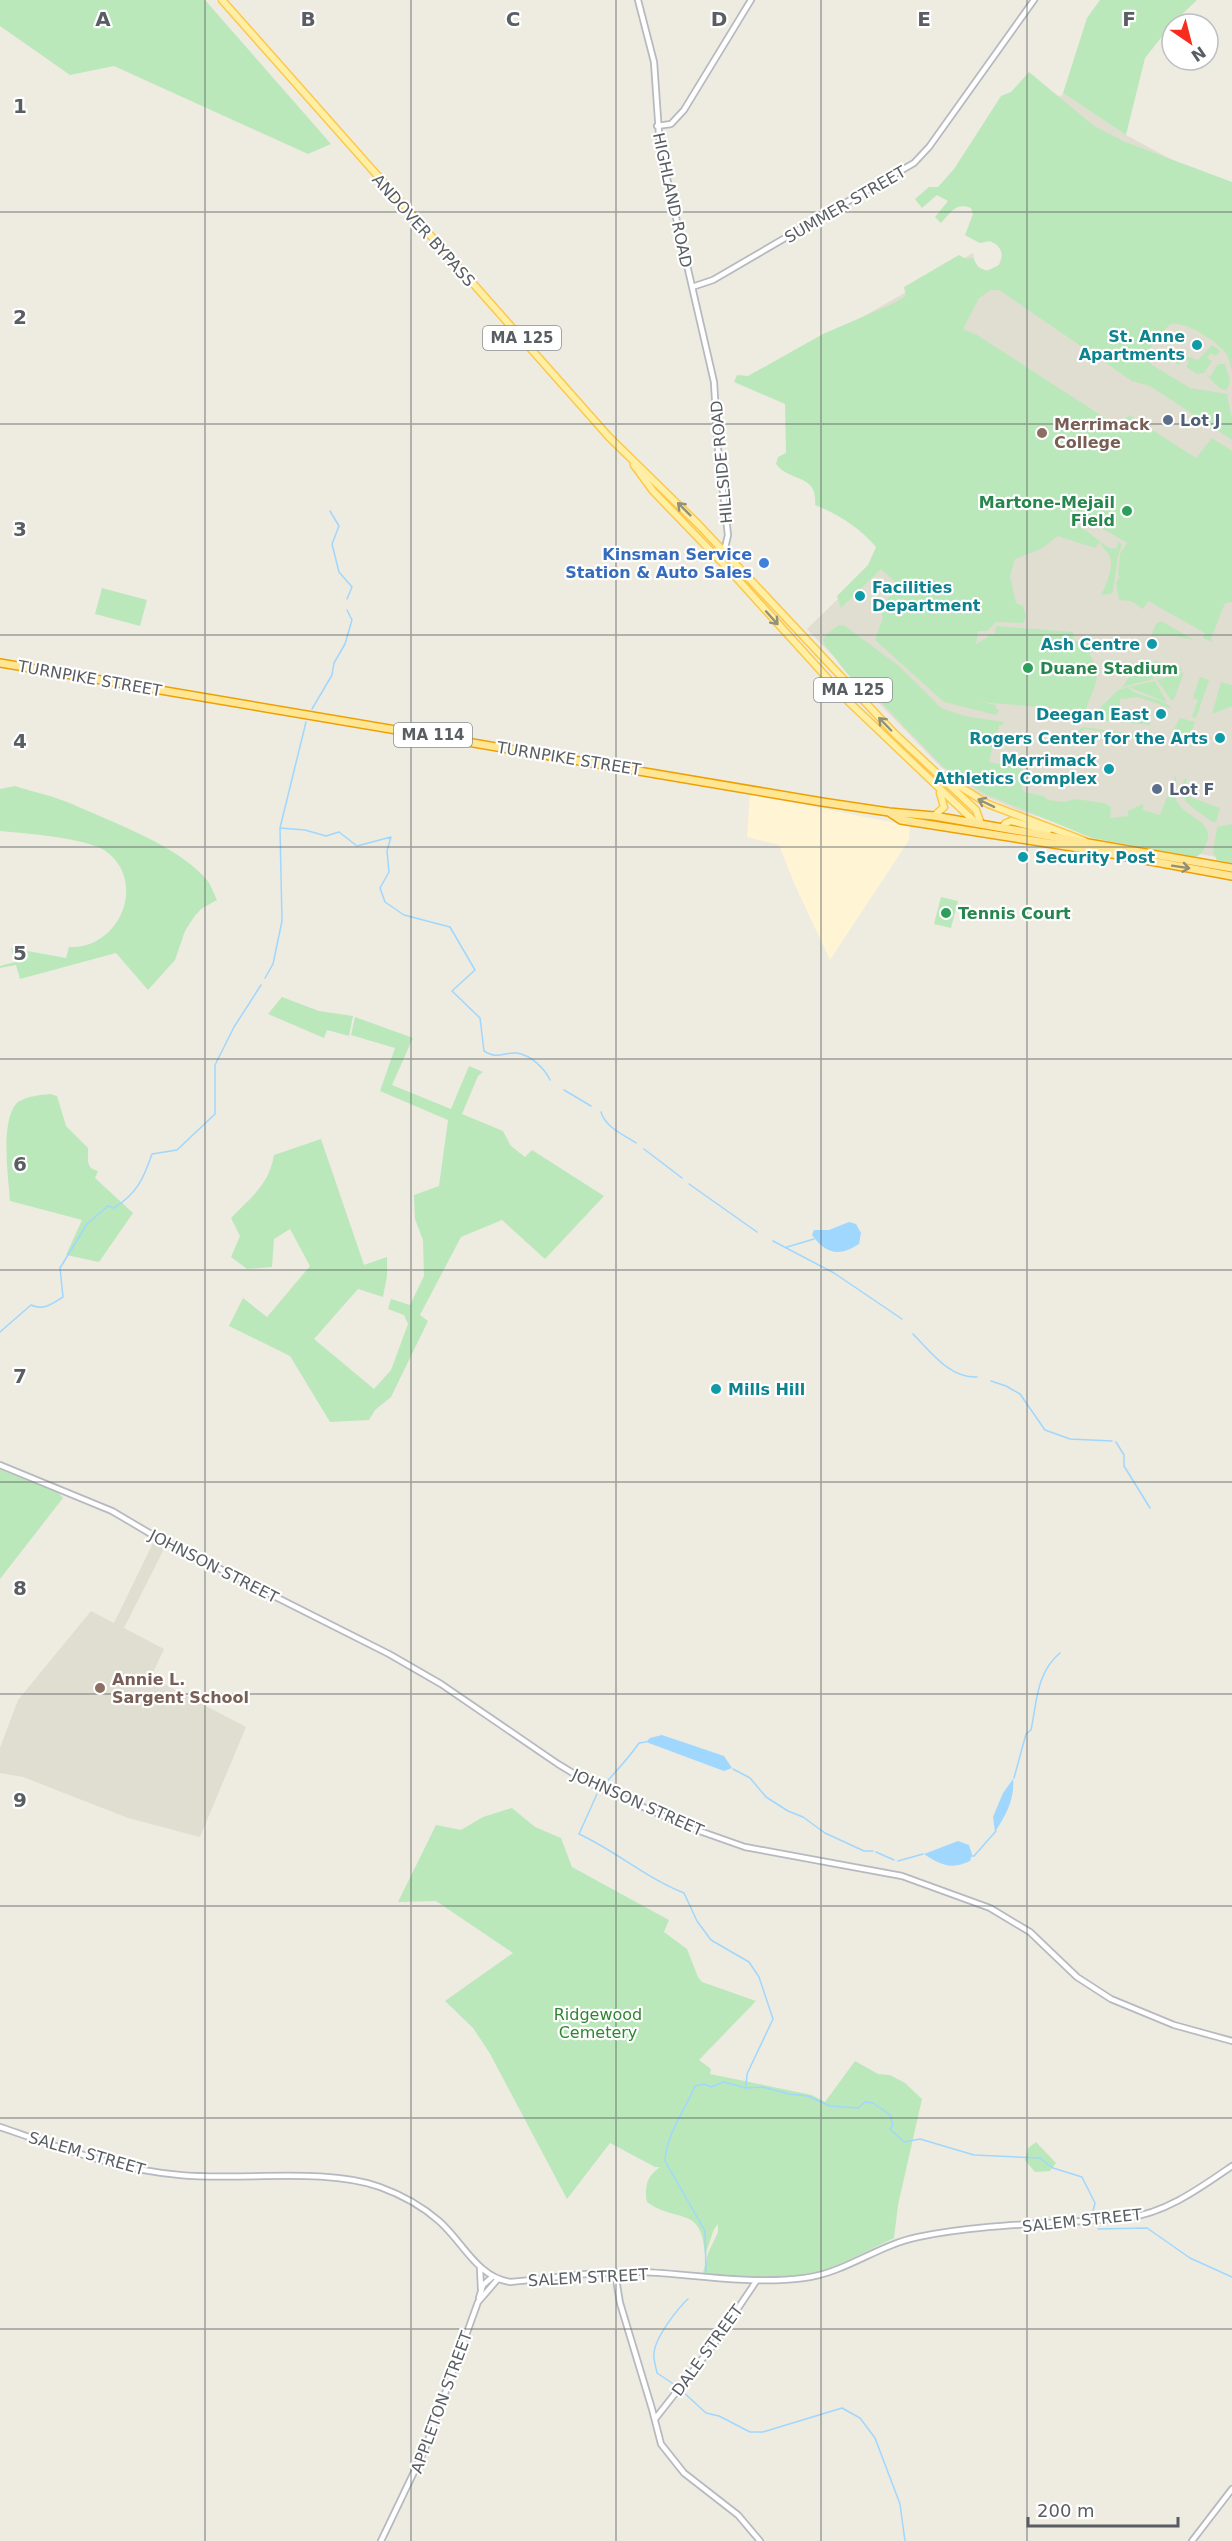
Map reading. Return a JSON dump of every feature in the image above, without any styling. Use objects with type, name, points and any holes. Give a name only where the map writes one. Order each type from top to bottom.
[{"type":"highway","name":"TURNPIKE STREET","points":[[0,663],[889,812],[934,816],[1232,876]]},
{"type":"highway","name":"TURNPIKE STREET","points":[[889,812],[901,819],[979,826]]},
{"type":"highway","name":"TURNPIKE STREET","points":[[1001,831],[1089,843],[1232,868]]},
{"type":"main road","name":"ANDOVER BYPASS","points":[[222,0],[324,118],[629,458],[653,491],[849,702],[979,826]]},
{"type":"main road","name":"ANDOVER BYPASS","points":[[629,458],[648,472],[881,720],[976,810],[979,826]]},
{"type":"main road","name":"MA 125","points":[[927,765],[979,800],[1089,843]]},
{"type":"main road","points":[[931,780],[945,804],[942,811],[934,816]]},
{"type":"main road","points":[[1001,831],[1006,823],[1011,821],[1060,832]]},
{"type":"street","name":"HIGHLAND ROAD","points":[[638,0],[654,62],[657,126],[662,158],[710,363]]},
{"type":"street","points":[[657,126],[673,122],[684,110],[751,0]]},
{"type":"street","name":"SUMMER STREET","points":[[692,287],[713,280],[911,166],[929,147],[1034,0]]},
{"type":"street","name":"HILLSIDE ROAD","points":[[710,363],[714,382],[718,449],[728,535],[724,552]]},
{"type":"street","points":[[718,559],[724,552]]},
{"type":"street","name":"JOHNSON STREET","points":[[0,1465],[112,1511],[196,1557],[389,1654],[441,1684],[539,1752],[591,1784],[691,1828],[746,1846],[798,1858],[892,1873],[983,1905],[1021,1925],[1077,1977],[1111,1999],[1174,2025],[1232,2041]]},
{"type":"street","name":"SALEM STREET","points":[[0,2127],[136,2169],[182,2175],[342,2179],[379,2187],[404,2197],[430,2214],[449,2230],[491,2278],[510,2282],[615,2273],[678,2274],[727,2280],[802,2278],[825,2274],[879,2249],[930,2235],[1139,2216],[1182,2198],[1232,2166]]},
{"type":"street","points":[[480,2268],[481,2290]]},
{"type":"street","points":[[615,2273],[620,2303],[661,2444],[668,2456],[691,2479],[738,2515],[760,2541]]},
{"type":"street","name":"APPLETON STREET","points":[[381,2541],[425,2449],[481,2290],[491,2278]]},
{"type":"street","name":"APPLETON STREET","points":[[478,2302],[497,2280]]},
{"type":"street","name":"DALE STREET","points":[[655,2419],[722,2333],[757,2280]]},
{"type":"street","points":[[1192,2541],[1232,2489]]},
{"type":"shaded area","name":"Merrimack College","points":[[1063,93],[1126,135],[1189,169],[1232,187],[1232,860],[1101,835],[1020,811],[977,793],[941,767],[807,629],[956,484],[749,383],[973,253],[975,263],[982,270],[991,270],[999,265],[1002,255],[999,246],[990,241],[980,243],[965,235],[1058,95],[1061,97]]},
{"type":"shaded area","points":[[750,794],[910,826],[909,840],[830,960],[779,845],[747,837]]},
{"type":"shaded area","name":"Annie L. Sargent School","points":[[154,1541],[165,1547],[124,1628],[164,1649],[151,1677],[246,1727],[200,1837],[128,1818],[23,1777],[0,1773],[0,1748],[18,1700],[91,1611],[114,1623]]},
{"type":"green space","points":[[0,0],[205,0],[331,144],[308,154],[114,66],[70,75],[0,26]]},
{"type":"green space","points":[[1100,0],[1197,0],[1184,12],[1160,12],[1160,39],[1145,58],[1126,135],[1063,93],[1087,18]]},
{"type":"green space","name":"Merrimack College","points":[[1029,72],[1094,126],[1125,142],[1232,182],[1232,374],[1227,355],[1217,344],[1182,325],[1169,325],[1149,349],[1146,357],[1152,365],[1190,388],[1227,394],[1232,419],[1232,440],[1150,386],[1132,381],[999,290],[991,290],[979,298],[963,329],[977,335],[1119,427],[1129,415],[1196,458],[1212,438],[1232,451],[1232,602],[1225,603],[1211,639],[1213,642],[1203,638],[1205,633],[1148,601],[1143,609],[1131,601],[1119,600],[1116,583],[1120,576],[1118,575],[1120,554],[1127,543],[1098,526],[1091,527],[1076,519],[1074,515],[1083,499],[1080,497],[1069,518],[1109,548],[1115,549],[1119,543],[1116,540],[1122,544],[1118,556],[1113,592],[1101,595],[1109,575],[1111,559],[1100,542],[1095,548],[1058,536],[1041,549],[1015,559],[1010,576],[1016,603],[1023,606],[1026,617],[1023,623],[996,622],[987,631],[978,631],[976,644],[988,637],[988,634],[995,634],[996,626],[1073,632],[1073,641],[1088,642],[1097,674],[1096,684],[1086,711],[980,702],[996,705],[996,709],[999,710],[996,715],[944,702],[875,640],[883,617],[879,609],[899,586],[881,569],[841,608],[837,596],[868,565],[876,547],[848,522],[815,505],[815,495],[808,483],[788,474],[776,464],[778,457],[786,453],[785,404],[734,382],[737,375],[748,376],[823,334],[906,296],[904,287],[959,255],[966,259],[973,258],[978,267],[987,271],[999,265],[1002,254],[997,245],[990,241],[980,243],[965,235],[973,214],[971,208],[958,207],[941,223],[935,217],[948,201],[937,195],[922,208],[915,199],[929,187],[938,187],[954,169],[1001,96],[1011,92]]},
{"type":"green space","points":[[1212,345],[1220,351],[1216,356],[1211,353],[1207,358],[1212,361],[1204,373],[1197,374],[1186,367],[1189,362],[1184,358],[1179,365],[1176,363],[1180,356],[1184,355],[1198,360]]},
{"type":"green space","points":[[1218,364],[1225,364],[1230,381],[1227,390],[1221,389],[1206,375],[1210,377]]},
{"type":"green space","points":[[102,588],[147,600],[140,626],[95,614]]},
{"type":"green space","points":[[1161,621],[1194,640],[1174,636],[1151,636],[1156,624]]},
{"type":"green space","points":[[839,625],[845,626],[899,666],[941,708],[965,716],[1003,722],[1003,725],[999,725],[995,749],[992,748],[989,762],[1024,769],[1022,789],[1025,792],[1043,796],[1048,800],[1064,802],[1075,799],[1104,803],[1111,807],[1110,818],[1128,816],[1128,811],[1143,804],[1143,810],[1160,815],[1176,775],[1175,792],[1178,803],[1207,829],[1207,842],[1203,851],[1196,857],[1092,838],[985,794],[942,766],[877,698],[862,689],[848,675],[823,640]]},
{"type":"green space","points":[[1156,661],[1180,667],[1182,670],[1156,678],[1148,664]]},
{"type":"green space","points":[[1144,664],[1154,679],[1122,687],[1134,671]]},
{"type":"green space","points":[[1184,672],[1174,699],[1171,700],[1157,680]]},
{"type":"green space","points":[[1200,677],[1209,680],[1196,718],[1192,717],[1198,700],[1193,698]]},
{"type":"green space","points":[[1155,681],[1167,702],[1128,687]]},
{"type":"green space","points":[[1221,682],[1232,685],[1232,706],[1212,714]]},
{"type":"green space","points":[[1127,687],[1137,694],[1163,702],[1172,709],[1138,697],[1120,699],[1120,709],[1135,709],[1144,712],[1142,719],[1150,722],[1150,725],[1089,719],[1118,690]]},
{"type":"green space","points":[[1180,718],[1195,722],[1189,738],[1172,732]]},
{"type":"green space","points":[[1083,727],[1158,737],[1156,741],[1085,729],[1079,733],[1078,739],[1074,738],[1076,732]]},
{"type":"green space","points":[[1185,779],[1187,779],[1184,795],[1220,808],[1216,822],[1212,822],[1184,799],[1181,793]]},
{"type":"green space","points":[[15,786],[65,801],[144,836],[180,856],[208,882],[217,900],[201,909],[194,917],[185,931],[175,960],[148,990],[116,953],[20,979],[16,965],[0,968],[0,966],[15,962],[11,948],[66,958],[69,947],[87,945],[102,937],[114,926],[122,911],[126,895],[125,878],[118,863],[104,850],[69,839],[0,831],[0,789]]},
{"type":"green space","points":[[1232,824],[1232,863],[1217,860],[1213,853],[1217,827]]},
{"type":"green space","name":"Tennis Court","points":[[941,897],[958,901],[951,928],[934,924]]},
{"type":"green space","points":[[282,997],[319,1011],[353,1016],[349,1036],[327,1030],[324,1038],[268,1014]]},
{"type":"green space","points":[[355,1017],[413,1038],[392,1085],[451,1109],[469,1066],[483,1072],[478,1076],[462,1114],[503,1131],[511,1146],[525,1157],[532,1150],[604,1196],[545,1259],[502,1220],[461,1237],[420,1315],[428,1321],[391,1397],[375,1410],[369,1420],[330,1422],[290,1356],[229,1326],[243,1298],[267,1317],[310,1266],[290,1229],[274,1239],[272,1267],[247,1269],[231,1257],[240,1236],[231,1218],[263,1183],[274,1155],[321,1139],[364,1265],[387,1257],[387,1276],[383,1297],[358,1289],[314,1339],[374,1389],[391,1370],[408,1324],[404,1315],[388,1309],[391,1299],[410,1305],[424,1276],[423,1240],[415,1219],[414,1195],[439,1186],[448,1120],[380,1091],[395,1048],[351,1035]]},
{"type":"green space","points":[[50,1094],[57,1096],[66,1126],[88,1148],[89,1165],[98,1171],[95,1178],[133,1213],[99,1262],[66,1255],[82,1220],[10,1201],[7,1134],[12,1110],[22,1100]]},
{"type":"green space","points":[[0,1469],[57,1491],[63,1498],[0,1579]]},
{"type":"green space","name":"Ridgewood Cemetery","points":[[512,1808],[535,1827],[561,1838],[572,1867],[669,1920],[664,1932],[687,1949],[702,1982],[756,2001],[699,2060],[711,2069],[710,2074],[812,2095],[825,2102],[855,2061],[878,2074],[890,2075],[905,2083],[922,2099],[898,2205],[894,2238],[845,2262],[813,2273],[772,2278],[702,2277],[708,2253],[718,2232],[718,2224],[705,2255],[699,2228],[693,2222],[658,2209],[647,2202],[648,2182],[652,2174],[660,2167],[655,2167],[610,2143],[567,2199],[489,2052],[473,2028],[445,2001],[513,1953],[436,1901],[398,1902],[436,1825],[461,1830],[483,1817]]},
{"type":"green space","points":[[1036,2142],[1056,2163],[1050,2171],[1035,2172],[1025,2160],[1028,2148]]},
{"type":"water","points":[[849,1222],[856,1224],[861,1233],[859,1244],[845,1251],[828,1250],[812,1235],[814,1230],[829,1230]]},
{"type":"water","points":[[662,1735],[724,1756],[732,1768],[724,1771],[646,1742],[650,1738]]},
{"type":"water","points":[[1013,1779],[1013,1793],[1009,1807],[995,1832],[993,1817],[1003,1793]]},
{"type":"water","points":[[958,1841],[969,1845],[972,1854],[970,1861],[964,1864],[946,1865],[924,1854]]},
{"type":"waterway","points":[[330,511],[339,526],[332,544],[339,572],[352,587],[347,599]]},
{"type":"waterway","points":[[312,709],[332,675],[334,663],[345,644],[352,620],[347,610]]},
{"type":"waterway","points":[[265,978],[273,964],[282,921],[280,828],[306,722]]},
{"type":"waterway","points":[[280,828],[305,830],[326,836],[339,832],[357,846],[391,837],[387,851],[389,872],[380,888],[385,902],[404,915],[450,927],[475,970],[452,991],[480,1018],[484,1051],[493,1055],[522,1054],[541,1067],[550,1080]]},
{"type":"waterway","points":[[0,1332],[31,1305],[43,1307],[63,1297],[60,1268],[87,1224],[108,1206],[114,1208],[134,1191],[142,1179],[152,1154],[177,1150],[215,1114],[215,1065],[234,1027],[261,985]]},
{"type":"waterway","points":[[564,1090],[591,1106]]},
{"type":"waterway","points":[[601,1112],[606,1122],[636,1143]]},
{"type":"waterway","points":[[644,1149],[682,1178]]},
{"type":"waterway","points":[[689,1184],[757,1232]]},
{"type":"waterway","points":[[787,1247],[814,1239]]},
{"type":"waterway","points":[[773,1241],[834,1273],[902,1319]]},
{"type":"waterway","points":[[913,1334],[949,1368],[967,1376],[977,1377]]},
{"type":"waterway","points":[[991,1381],[1020,1394],[1045,1430],[1070,1439],[1112,1441]]},
{"type":"waterway","points":[[1116,1442],[1124,1455],[1124,1466],[1150,1508]]},
{"type":"waterway","points":[[1014,1778],[1026,1734],[1031,1730],[1042,1679],[1052,1661],[1060,1653]]},
{"type":"waterway","points":[[604,1785],[639,1743],[646,1742]]},
{"type":"waterway","points":[[733,1769],[750,1778],[766,1797],[788,1811],[803,1817],[825,1833],[864,1851],[873,1851]]},
{"type":"waterway","points":[[597,1794],[579,1834],[657,1880],[684,1893],[697,1921],[711,1940],[749,1962],[759,1977],[773,2019],[747,2074],[746,2087]]},
{"type":"waterway","points":[[970,1856],[974,1856],[996,1831]]},
{"type":"waterway","points":[[876,1852],[894,1860]]},
{"type":"waterway","points":[[898,1861],[923,1854]]},
{"type":"waterway","points":[[706,2272],[705,2231],[665,2161],[672,2132],[695,2086],[704,2084],[711,2087],[724,2082],[746,2088],[763,2087],[808,2096],[830,2106],[858,2108],[865,2102],[873,2103],[890,2115],[893,2125],[890,2129],[904,2142],[920,2139],[974,2155],[1040,2158],[1053,2168],[1082,2177],[1095,2203],[1092,2215]]},
{"type":"waterway","points":[[1098,2229],[1147,2228],[1190,2258],[1232,2277]]},
{"type":"waterway","points":[[678,2387],[657,2373],[654,2353],[662,2332],[688,2299]]},
{"type":"waterway","points":[[681,2390],[706,2413],[719,2416],[750,2432],[763,2432],[842,2408],[860,2418],[875,2438],[900,2504],[905,2541]]},
{"type":"place","name":"St. Anne Apartments","points":[[1197,345]]},
{"type":"place","name":"Lot J","points":[[1168,420]]},
{"type":"place","name":"Merrimack College","points":[[1042,433]]},
{"type":"place","name":"Martone-Mejail Field","points":[[1127,511]]},
{"type":"place","name":"Kinsman Service Station & Auto Sales","points":[[764,563]]},
{"type":"place","name":"Facilities Department","points":[[860,596]]},
{"type":"place","name":"Ash Centre","points":[[1152,644]]},
{"type":"place","name":"Duane Stadium","points":[[1028,668]]},
{"type":"place","name":"Deegan East","points":[[1161,714]]},
{"type":"place","name":"Rogers Center for the Arts","points":[[1220,738]]},
{"type":"place","name":"Merrimack Athletics Complex","points":[[1109,769]]},
{"type":"place","name":"Lot F","points":[[1157,789]]},
{"type":"place","name":"Security Post","points":[[1023,857]]},
{"type":"place","name":"Tennis Court","points":[[946,913]]},
{"type":"place","name":"Mills Hill","points":[[716,1389]]},
{"type":"place","name":"Annie L. Sargent School","points":[[100,1688]]}]
